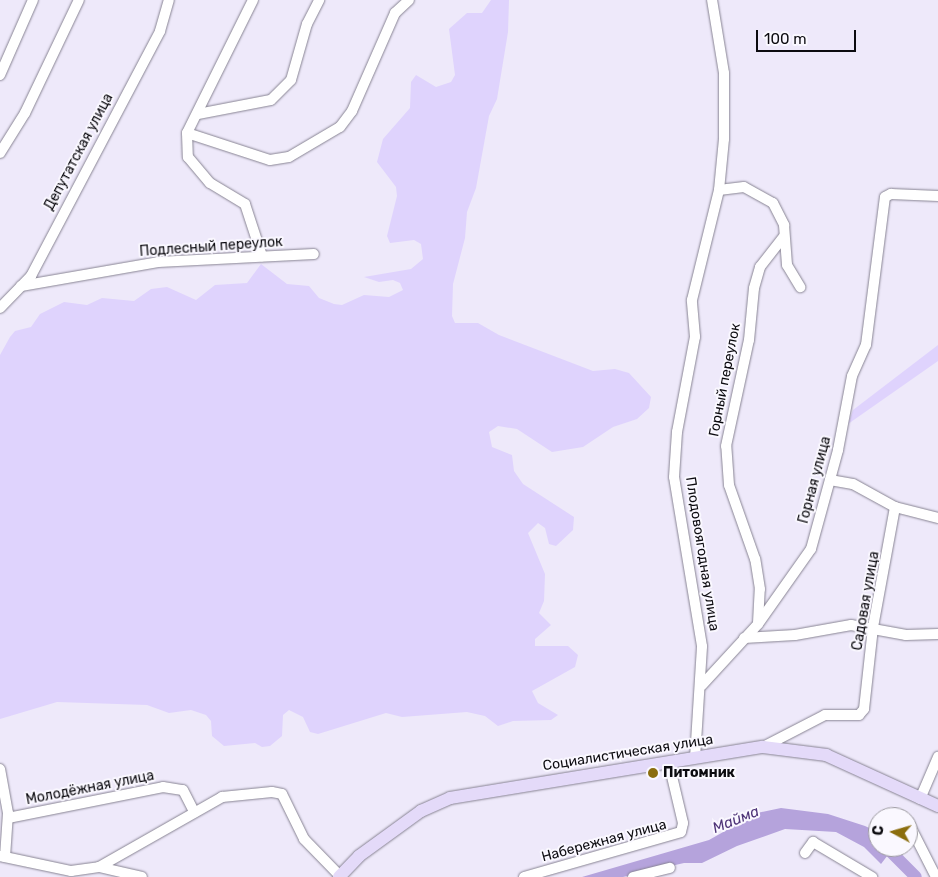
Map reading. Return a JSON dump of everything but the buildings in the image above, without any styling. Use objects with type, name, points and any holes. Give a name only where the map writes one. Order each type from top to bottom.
[{"type":"main road","name":"Социалистическая улица","points":[[339,876],[359,856],[442,800],[668,764],[763,746],[826,755],[883,778],[920,799],[938,806]]},
{"type":"street","points":[[0,75],[33,0]]},
{"type":"street","points":[[0,153],[25,113],[79,0]]},
{"type":"street","name":"Депутатская улица","points":[[0,308],[31,276],[160,31],[169,0]]},
{"type":"street","points":[[253,0],[187,133],[188,157],[210,183],[245,204],[262,256]]},
{"type":"street","points":[[198,114],[271,100],[291,80],[307,24],[319,0]]},
{"type":"street","points":[[187,133],[270,160],[289,157],[340,127],[352,111],[395,13],[409,0]]},
{"type":"street","name":"Плодовоягодная улица","points":[[695,758],[702,685],[702,646],[674,477],[677,432],[695,337],[692,300],[719,190],[724,139],[724,73],[712,0]]},
{"type":"street","points":[[719,190],[744,187],[773,203],[780,214],[787,265],[800,287]]},
{"type":"street","name":"Горная улица","points":[[702,685],[758,624],[811,549],[830,480],[852,376],[866,345],[877,249],[886,197],[891,194],[938,196]]},
{"type":"street","name":"Горный переулок","points":[[758,624],[760,589],[755,559],[729,485],[726,446],[749,340],[754,288],[760,267],[784,236]]},
{"type":"street","name":"Подлесный переулок","points":[[21,286],[158,262],[314,254]]},
{"type":"street","points":[[830,480],[853,484],[895,507],[938,518]]},
{"type":"street","name":"Садовая улица","points":[[763,746],[825,715],[859,715],[864,709],[873,627],[882,594],[895,507]]},
{"type":"street","points":[[744,638],[795,635],[838,626],[873,627],[906,635],[938,634]]},
{"type":"street","points":[[920,799],[938,757]]},
{"type":"street","name":"Набережная улица","points":[[524,877],[681,832],[683,823],[668,764]]},
{"type":"street","points":[[0,769],[8,818],[3,856],[69,874],[100,867],[123,857],[194,812],[222,797],[272,792],[282,794],[304,839],[339,876]]},
{"type":"street","name":"Молодёжная улица","points":[[8,818],[163,787],[183,790],[194,812]]},
{"type":"street","points":[[805,853],[814,842],[872,877]]},
{"type":"street","points":[[918,842],[936,877]]},
{"type":"street","points":[[123,857],[126,874]]},
{"type":"street","points":[[100,867],[142,877]]},
{"type":"street","points":[[633,877],[670,868]]},
{"type":"shaded area","points":[[491,0],[509,0],[508,32],[497,99],[489,116],[476,188],[467,212],[465,238],[453,284],[452,316],[455,323],[478,323],[499,335],[593,371],[615,369],[629,373],[651,397],[649,408],[637,419],[613,427],[583,447],[552,452],[517,429],[498,426],[489,432],[492,447],[512,455],[514,471],[523,484],[574,517],[573,530],[556,546],[549,544],[545,528],[538,523],[528,533],[545,574],[544,601],[539,613],[551,625],[535,639],[535,646],[568,646],[578,655],[575,667],[532,691],[538,703],[558,715],[551,720],[513,721],[498,726],[485,716],[467,712],[402,717],[386,713],[318,734],[310,732],[303,717],[289,710],[283,715],[282,736],[270,746],[262,747],[255,743],[224,746],[212,736],[211,721],[206,715],[191,710],[169,713],[147,705],[57,702],[0,719],[0,355],[10,337],[15,331],[31,327],[40,314],[64,302],[87,305],[102,298],[134,301],[151,289],[167,287],[196,300],[215,285],[247,283],[261,264],[287,284],[309,286],[319,298],[334,304],[342,305],[364,295],[389,297],[403,290],[400,283],[393,280],[379,282],[364,277],[411,269],[423,259],[421,244],[414,240],[390,243],[387,236],[397,196],[396,187],[377,162],[383,139],[410,108],[411,82],[416,75],[436,87],[451,82],[455,75],[449,29],[467,13],[482,13]]},
{"type":"shaded area","points":[[938,345],[938,361],[848,424],[853,410]]},
{"type":"shaded area","points":[[781,808],[828,814],[865,826],[868,827],[868,851],[836,832],[785,829],[737,846],[702,863],[684,863],[623,877],[582,877],[709,840],[757,813]]},
{"type":"shaded area","points":[[874,857],[886,857],[881,864]]},
{"type":"waterway","name":"Майма","points":[[896,857],[916,877]]},
{"type":"place","name":"Питомник","points":[[653,773]]}]
